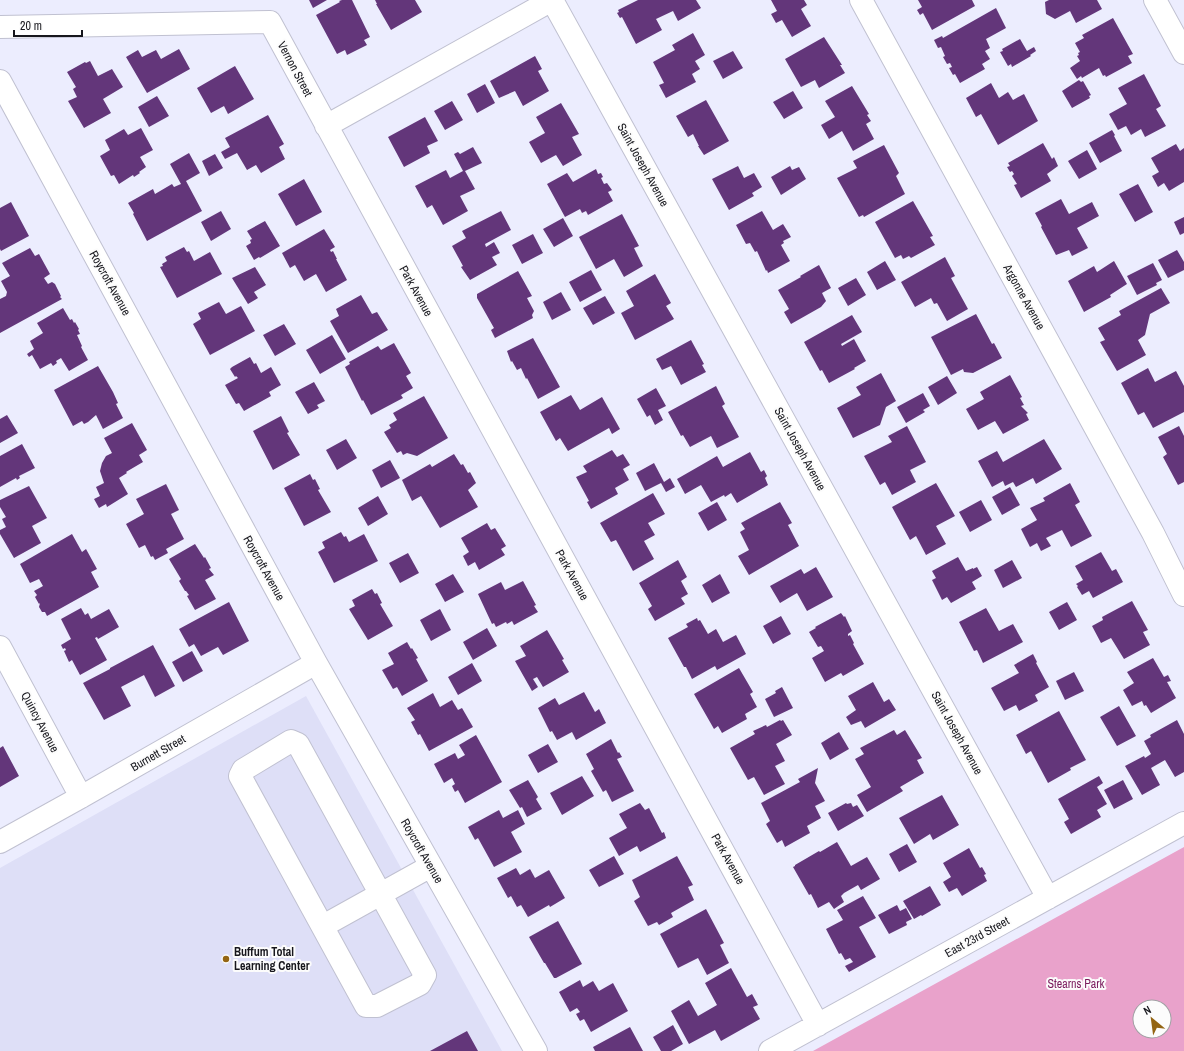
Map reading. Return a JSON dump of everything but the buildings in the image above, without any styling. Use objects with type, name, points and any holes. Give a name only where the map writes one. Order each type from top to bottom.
[{"type":"street","points":[[326,126],[552,0]]},
{"type":"street","name":"Saint Joseph Avenue","points":[[552,0],[1048,898]]},
{"type":"street","name":"Argonne Avenue","points":[[861,0],[1153,533],[1184,595]]},
{"type":"street","points":[[1155,0],[1184,53]]},
{"type":"street","name":"Vernon Street","points":[[0,27],[270,22],[326,126]]},
{"type":"street","name":"Roycroft Avenue","points":[[0,81],[316,663],[536,1051]]},
{"type":"street","name":"Park Avenue","points":[[326,126],[818,1025]]},
{"type":"street","name":"Quincy Avenue","points":[[0,647],[81,798]]},
{"type":"street","name":"Burnett Street","points":[[0,842],[81,798],[316,663]]},
{"type":"street","points":[[291,741],[298,744],[425,975],[420,984],[377,1006],[366,1006],[323,926],[240,776],[243,770],[291,741]]},
{"type":"street","name":"East 23rd Street","points":[[770,1051],[1184,823]]},
{"type":"street","points":[[323,926],[431,866]]},
{"type":"shaded area","name":"Buffum Total Learning Center","points":[[306,696],[502,1051],[0,1051],[0,868]]},
{"type":"green space","name":"Stearns Park","points":[[1184,847],[1184,1051],[813,1051]]},
{"type":"place","name":"Buffum Total Learning Center","points":[[226,959]]}]
